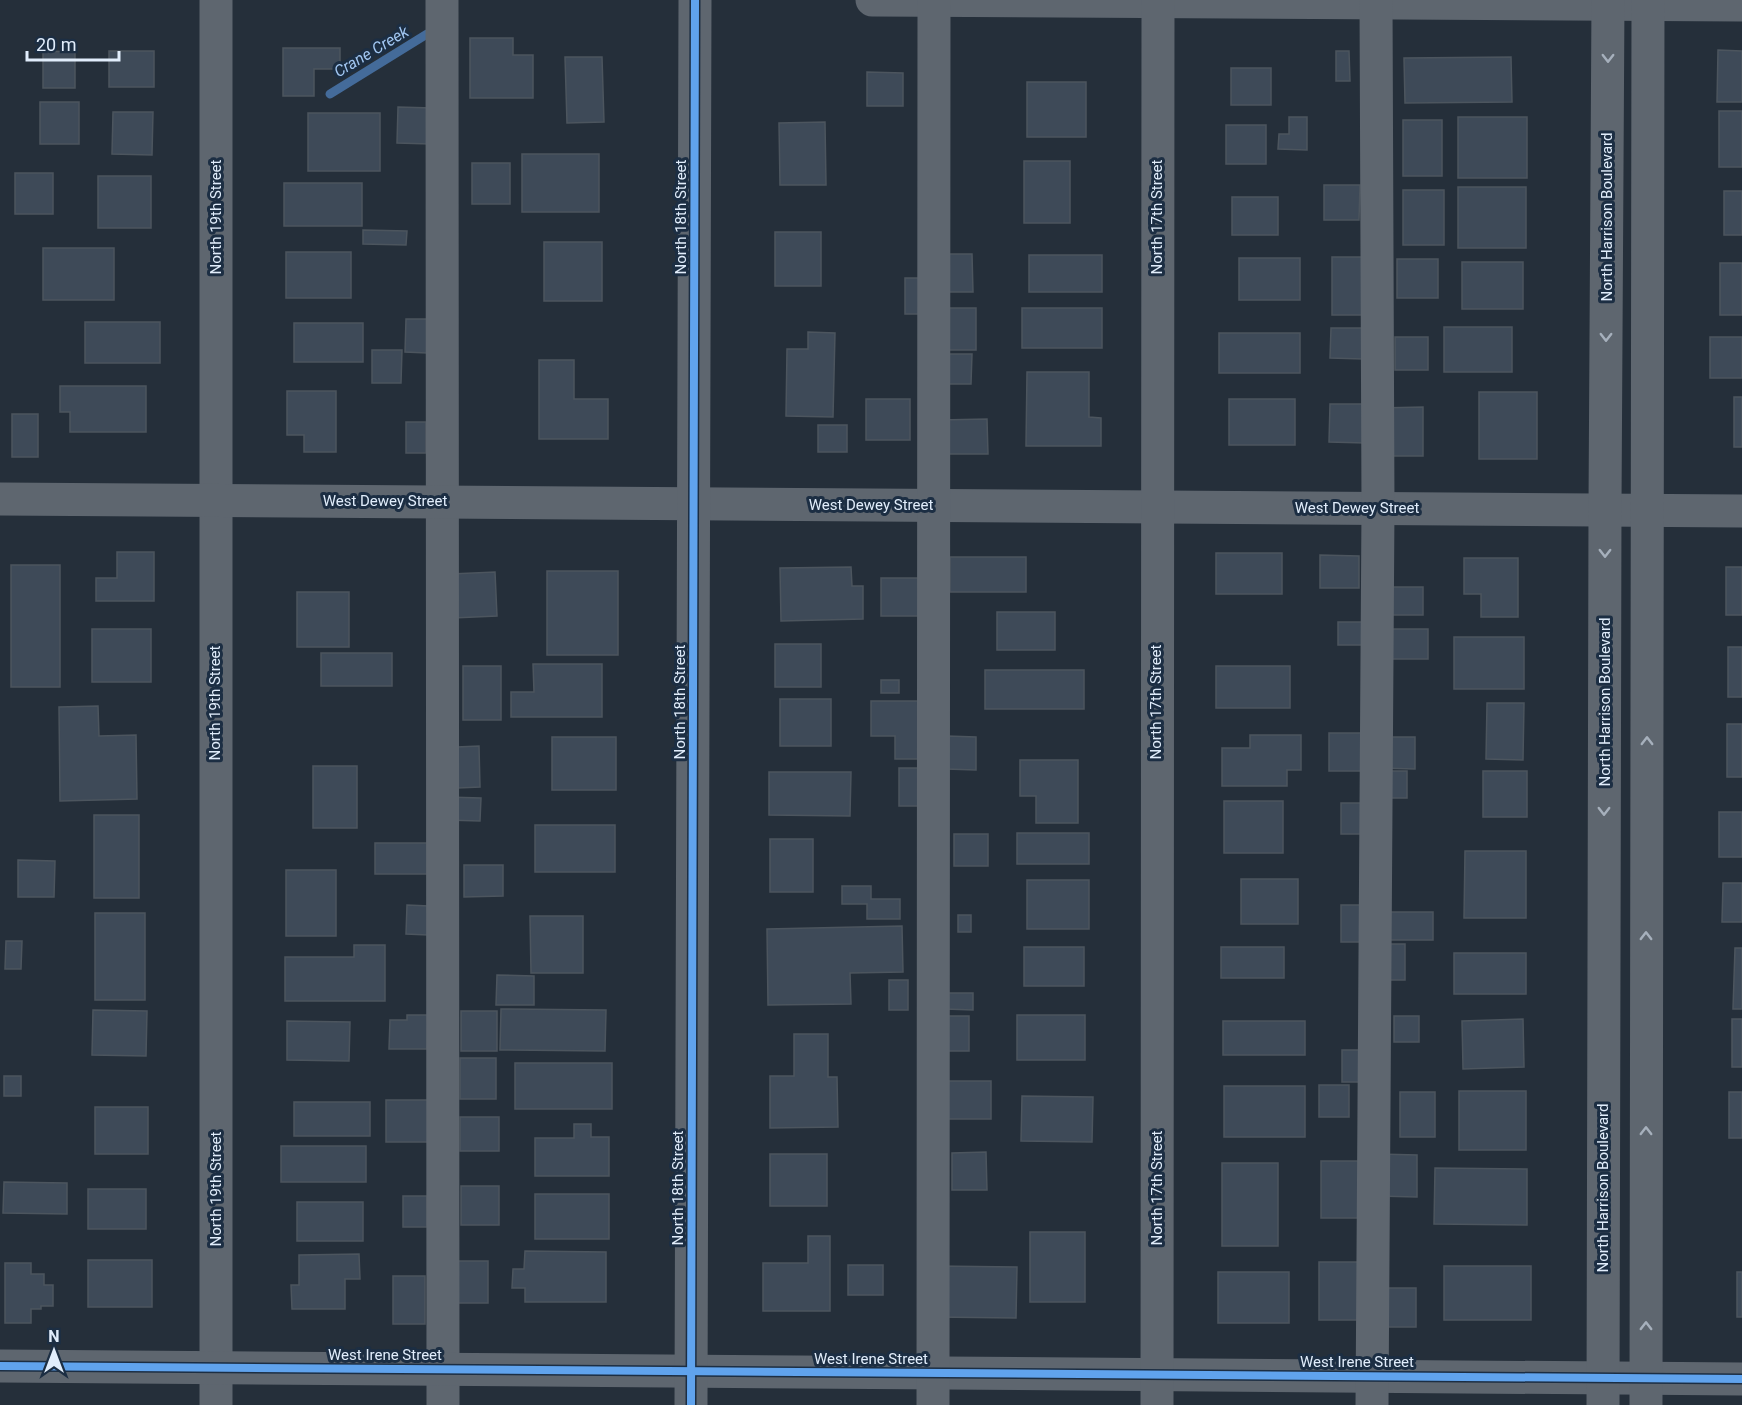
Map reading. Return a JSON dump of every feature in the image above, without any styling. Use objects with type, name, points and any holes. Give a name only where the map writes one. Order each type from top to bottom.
[{"type":"street","name":"North 19th Street","points":[[216,0],[216,1405]]},
{"type":"street","points":[[442,0],[443,1405]]},
{"type":"street","name":"North 18th Street","points":[[691,1405],[695,0]]},
{"type":"street","points":[[872,0],[1648,2],[1742,5]]},
{"type":"street","points":[[933,1405],[934,0]]},
{"type":"street","name":"North 17th Street","points":[[1157,1390],[1158,1]]},
{"type":"street","points":[[1372,1390],[1378,508],[1376,2]]},
{"type":"street","name":"North Harrison Boulevard","points":[[1603,1391],[1608,2]]},
{"type":"street","points":[[1646,1391],[1648,2]]},
{"type":"street","name":"West Dewey Street","points":[[0,499],[1742,511]]},
{"type":"street","name":"West Irene Street","points":[[0,1366],[932,1373],[1157,1390],[1646,1391],[1742,1378]]},
{"type":"building","points":[[470,38],[513,38],[513,55],[533,55],[533,98],[470,98]]},
{"type":"building","points":[[283,48],[340,48],[340,69],[314,69],[314,96],[283,96]]},
{"type":"building","points":[[1718,50],[1742,51],[1742,102],[1717,102]]},
{"type":"building","points":[[43,51],[75,52],[75,88],[43,88]]},
{"type":"building","points":[[109,51],[154,51],[154,87],[109,87]]},
{"type":"building","points":[[1336,51],[1349,51],[1350,81],[1336,81]]},
{"type":"building","points":[[565,57],[602,57],[604,122],[567,123]]},
{"type":"building","points":[[1511,57],[1512,102],[1405,103],[1404,58]]},
{"type":"building","points":[[1231,68],[1271,68],[1271,105],[1231,105]]},
{"type":"building","points":[[867,72],[903,73],[903,106],[867,106]]},
{"type":"building","points":[[1027,82],[1086,82],[1086,137],[1027,137]]},
{"type":"building","points":[[40,102],[79,102],[79,144],[40,144]]},
{"type":"building","points":[[398,107],[432,108],[430,144],[397,143]]},
{"type":"building","points":[[1719,111],[1742,111],[1742,167],[1719,167]]},
{"type":"building","points":[[113,112],[153,112],[152,155],[112,154]]},
{"type":"building","points":[[308,113],[380,113],[380,171],[308,171]]},
{"type":"building","points":[[1289,117],[1307,117],[1307,150],[1278,149],[1279,134],[1289,134]]},
{"type":"building","points":[[1458,117],[1527,117],[1527,178],[1458,178]]},
{"type":"building","points":[[1403,120],[1442,120],[1442,176],[1403,176]]},
{"type":"building","points":[[825,122],[826,185],[780,185],[779,123]]},
{"type":"building","points":[[1226,125],[1266,125],[1266,164],[1226,164]]},
{"type":"building","points":[[522,154],[599,154],[599,212],[522,212]]},
{"type":"building","points":[[1024,161],[1070,161],[1070,223],[1024,223]]},
{"type":"building","points":[[472,163],[510,163],[510,204],[472,204]]},
{"type":"building","points":[[15,173],[53,173],[53,214],[15,214]]},
{"type":"building","points":[[98,176],[151,176],[151,228],[98,228]]},
{"type":"building","points":[[284,183],[362,183],[362,226],[284,226]]},
{"type":"building","points":[[1324,185],[1360,185],[1359,220],[1324,220]]},
{"type":"building","points":[[1458,187],[1526,187],[1526,248],[1458,248]]},
{"type":"building","points":[[1403,190],[1444,190],[1444,245],[1403,245]]},
{"type":"building","points":[[1724,191],[1742,191],[1742,235],[1724,235]]},
{"type":"building","points":[[1232,197],[1278,197],[1278,235],[1232,235]]},
{"type":"building","points":[[363,230],[407,231],[406,245],[363,244]]},
{"type":"building","points":[[775,232],[821,232],[821,286],[775,286]]},
{"type":"building","points":[[544,242],[602,242],[602,301],[544,301]]},
{"type":"building","points":[[43,248],[114,248],[114,300],[43,300]]},
{"type":"building","points":[[286,252],[351,252],[351,298],[286,298]]},
{"type":"building","points":[[939,254],[972,254],[973,292],[939,292]]},
{"type":"building","points":[[1029,255],[1102,255],[1102,292],[1029,292]]},
{"type":"building","points":[[1332,257],[1365,257],[1365,315],[1332,315]]},
{"type":"building","points":[[1239,258],[1300,258],[1300,300],[1239,300]]},
{"type":"building","points":[[1397,259],[1438,259],[1438,298],[1397,298]]},
{"type":"building","points":[[1462,262],[1523,262],[1523,309],[1462,309]]},
{"type":"building","points":[[1720,263],[1742,263],[1742,315],[1720,315]]},
{"type":"building","points":[[905,278],[921,278],[921,314],[905,314]]},
{"type":"building","points":[[941,308],[976,308],[976,350],[941,350]]},
{"type":"building","points":[[1022,308],[1102,308],[1102,348],[1022,348]]},
{"type":"building","points":[[406,319],[428,319],[427,353],[405,352]]},
{"type":"building","points":[[85,322],[160,322],[160,363],[85,363]]},
{"type":"building","points":[[294,323],[363,323],[363,362],[294,362]]},
{"type":"building","points":[[1444,327],[1512,327],[1512,372],[1444,372]]},
{"type":"building","points":[[1331,328],[1364,328],[1363,359],[1330,358]]},
{"type":"building","points":[[808,332],[835,333],[833,417],[786,416],[787,349],[808,349]]},
{"type":"building","points":[[1219,333],[1300,333],[1300,373],[1219,373]]},
{"type":"building","points":[[1395,337],[1428,337],[1428,370],[1395,370]]},
{"type":"building","points":[[1710,337],[1742,337],[1742,378],[1710,378]]},
{"type":"building","points":[[372,350],[402,350],[401,383],[372,383]]},
{"type":"building","points":[[938,354],[972,354],[971,384],[938,384]]},
{"type":"building","points":[[539,360],[574,360],[574,399],[608,399],[608,439],[539,439]]},
{"type":"building","points":[[1027,372],[1089,372],[1089,417],[1101,418],[1101,446],[1026,446]]},
{"type":"building","points":[[60,386],[146,386],[146,432],[70,432],[70,412],[60,412]]},
{"type":"building","points":[[287,391],[336,391],[336,452],[304,452],[304,435],[287,435]]},
{"type":"building","points":[[1479,392],[1537,392],[1537,459],[1479,459]]},
{"type":"building","points":[[1734,397],[1742,397],[1742,447],[1734,447]]},
{"type":"building","points":[[866,399],[910,399],[910,440],[866,440]]},
{"type":"building","points":[[1229,399],[1295,399],[1295,445],[1229,445]]},
{"type":"building","points":[[1330,404],[1365,404],[1365,443],[1329,442]]},
{"type":"building","points":[[1423,407],[1423,456],[1380,456],[1379,408]]},
{"type":"building","points":[[12,414],[38,414],[38,457],[12,457]]},
{"type":"building","points":[[987,419],[988,454],[940,454],[940,420]]},
{"type":"building","points":[[406,422],[426,422],[426,453],[406,453]]},
{"type":"building","points":[[818,425],[847,425],[847,452],[818,452]]},
{"type":"building","points":[[117,552],[154,552],[154,601],[96,601],[96,578],[117,578]]},
{"type":"building","points":[[1216,553],[1282,553],[1282,594],[1216,594]]},
{"type":"building","points":[[1320,555],[1359,556],[1359,588],[1320,588]]},
{"type":"building","points":[[950,557],[1026,557],[1026,592],[950,592]]},
{"type":"building","points":[[1464,558],[1518,558],[1518,617],[1481,617],[1481,594],[1464,594]]},
{"type":"building","points":[[11,565],[60,565],[60,687],[11,687]]},
{"type":"building","points":[[851,567],[852,586],[863,586],[863,619],[781,621],[780,568]]},
{"type":"building","points":[[1726,567],[1742,567],[1742,615],[1726,615]]},
{"type":"building","points":[[547,571],[618,571],[618,655],[547,655]]},
{"type":"building","points":[[495,572],[497,616],[453,618],[451,574]]},
{"type":"building","points":[[881,578],[921,578],[921,616],[881,616]]},
{"type":"building","points":[[1392,587],[1423,587],[1423,615],[1392,615]]},
{"type":"building","points":[[297,592],[349,592],[349,647],[297,647]]},
{"type":"building","points":[[997,612],[1055,612],[1055,650],[997,650]]},
{"type":"building","points":[[1338,622],[1363,622],[1363,645],[1338,645]]},
{"type":"building","points":[[92,629],[151,629],[151,682],[92,682]]},
{"type":"building","points":[[1387,629],[1428,629],[1428,659],[1387,659]]},
{"type":"building","points":[[1454,637],[1524,637],[1524,689],[1454,689]]},
{"type":"building","points":[[775,644],[821,644],[821,687],[775,687]]},
{"type":"building","points":[[1728,647],[1742,647],[1742,697],[1728,697]]},
{"type":"building","points":[[321,653],[392,653],[392,686],[321,686]]},
{"type":"building","points":[[533,664],[602,664],[602,717],[511,717],[511,692],[534,692]]},
{"type":"building","points":[[463,666],[501,666],[501,720],[463,720]]},
{"type":"building","points":[[1216,666],[1290,666],[1290,708],[1216,708]]},
{"type":"building","points":[[985,670],[1084,670],[1084,709],[985,709]]},
{"type":"building","points":[[881,680],[899,680],[899,693],[881,693]]},
{"type":"building","points":[[780,699],[831,699],[831,746],[780,746]]},
{"type":"building","points":[[871,701],[924,701],[924,759],[895,759],[895,736],[871,736]]},
{"type":"building","points":[[1487,703],[1524,703],[1523,760],[1486,759]]},
{"type":"building","points":[[98,706],[99,736],[136,735],[137,799],[60,801],[59,707]]},
{"type":"building","points":[[1727,724],[1742,724],[1742,777],[1727,777]]},
{"type":"building","points":[[1329,733],[1362,733],[1362,771],[1329,771]]},
{"type":"building","points":[[1250,735],[1301,735],[1301,770],[1287,770],[1287,786],[1222,786],[1222,748],[1250,748]]},
{"type":"building","points":[[947,736],[976,737],[976,770],[946,769]]},
{"type":"building","points":[[552,737],[616,737],[616,790],[552,790]]},
{"type":"building","points":[[1379,737],[1415,737],[1415,769],[1379,768]]},
{"type":"building","points":[[479,746],[480,787],[458,788],[457,747]]},
{"type":"building","points":[[1020,760],[1078,760],[1078,823],[1036,823],[1036,796],[1020,796]]},
{"type":"building","points":[[313,766],[357,766],[357,828],[313,828]]},
{"type":"building","points":[[899,768],[923,768],[923,806],[899,806]]},
{"type":"building","points":[[1382,771],[1407,771],[1407,798],[1382,798]]},
{"type":"building","points":[[1483,771],[1527,771],[1527,817],[1483,817]]},
{"type":"building","points":[[769,772],[851,772],[850,816],[769,815]]},
{"type":"building","points":[[447,797],[481,798],[480,821],[446,820]]},
{"type":"building","points":[[1224,801],[1283,801],[1283,853],[1224,853]]},
{"type":"building","points":[[1341,803],[1362,803],[1362,834],[1341,834]]},
{"type":"building","points":[[1719,812],[1742,812],[1742,857],[1719,857]]},
{"type":"building","points":[[94,815],[139,815],[139,898],[94,898]]},
{"type":"building","points":[[535,825],[615,825],[615,872],[535,872]]},
{"type":"building","points":[[1017,833],[1089,833],[1089,864],[1017,864]]},
{"type":"building","points":[[954,834],[988,834],[988,866],[954,866]]},
{"type":"building","points":[[770,839],[813,839],[813,892],[770,892]]},
{"type":"building","points":[[375,843],[429,843],[429,874],[375,874]]},
{"type":"building","points":[[1465,851],[1526,851],[1526,918],[1464,918]]},
{"type":"building","points":[[18,860],[55,861],[54,897],[18,897]]},
{"type":"building","points":[[464,865],[503,865],[503,896],[464,897]]},
{"type":"building","points":[[286,870],[336,870],[336,936],[286,936]]},
{"type":"building","points":[[1241,879],[1298,879],[1298,924],[1241,924]]},
{"type":"building","points":[[1027,880],[1089,880],[1089,929],[1027,929]]},
{"type":"building","points":[[1723,883],[1742,883],[1742,922],[1722,922]]},
{"type":"building","points":[[842,886],[871,886],[871,899],[900,899],[900,919],[867,919],[867,904],[842,904]]},
{"type":"building","points":[[407,905],[429,906],[428,935],[406,934]]},
{"type":"building","points":[[1341,905],[1361,905],[1361,942],[1341,942]]},
{"type":"building","points":[[1383,912],[1433,912],[1433,940],[1383,940]]},
{"type":"building","points":[[95,913],[145,913],[145,1000],[95,1000]]},
{"type":"building","points":[[958,915],[971,915],[971,932],[958,932]]},
{"type":"building","points":[[530,916],[583,916],[583,973],[531,973]]},
{"type":"building","points":[[902,926],[903,972],[850,973],[851,1004],[768,1005],[767,929]]},
{"type":"building","points":[[6,941],[22,941],[21,969],[5,969]]},
{"type":"building","points":[[1377,944],[1405,944],[1405,980],[1377,980]]},
{"type":"building","points":[[354,945],[385,945],[385,1001],[285,1001],[285,957],[354,957]]},
{"type":"building","points":[[1024,947],[1084,947],[1084,986],[1024,986]]},
{"type":"building","points":[[1221,947],[1284,947],[1284,978],[1221,978]]},
{"type":"building","points":[[1735,948],[1742,948],[1742,1009],[1733,1009]]},
{"type":"building","points":[[1454,953],[1526,953],[1526,994],[1454,994]]},
{"type":"building","points":[[497,975],[534,976],[534,1005],[496,1005]]},
{"type":"building","points":[[889,980],[908,980],[908,1010],[889,1010]]},
{"type":"building","points":[[945,993],[973,993],[973,1010],[945,1009]]},
{"type":"building","points":[[501,1009],[606,1010],[605,1051],[500,1050]]},
{"type":"building","points":[[93,1010],[147,1011],[146,1056],[92,1055]]},
{"type":"building","points":[[461,1011],[497,1011],[497,1051],[461,1051]]},
{"type":"building","points":[[407,1015],[428,1015],[427,1049],[389,1049],[390,1020],[407,1020]]},
{"type":"building","points":[[1017,1015],[1085,1015],[1085,1060],[1017,1060]]},
{"type":"building","points":[[943,1016],[969,1016],[969,1051],[943,1051]]},
{"type":"building","points":[[1394,1016],[1419,1016],[1419,1042],[1394,1042]]},
{"type":"building","points":[[1523,1019],[1524,1067],[1463,1069],[1462,1021]]},
{"type":"building","points":[[1732,1019],[1742,1019],[1742,1067],[1732,1067]]},
{"type":"building","points":[[287,1021],[350,1022],[349,1061],[287,1060]]},
{"type":"building","points":[[1223,1021],[1305,1021],[1305,1055],[1223,1055]]},
{"type":"building","points":[[794,1034],[828,1034],[828,1077],[837,1077],[838,1127],[770,1128],[770,1076],[794,1076]]},
{"type":"building","points":[[1342,1050],[1361,1050],[1361,1082],[1342,1082]]},
{"type":"building","points":[[460,1058],[496,1058],[496,1099],[460,1099]]},
{"type":"building","points":[[515,1063],[612,1063],[612,1109],[515,1109]]},
{"type":"building","points":[[4,1076],[21,1076],[21,1096],[4,1096]]},
{"type":"building","points":[[942,1081],[991,1081],[991,1119],[942,1119]]},
{"type":"building","points":[[1319,1085],[1349,1085],[1349,1117],[1319,1117]]},
{"type":"building","points":[[1224,1086],[1305,1086],[1305,1137],[1224,1137]]},
{"type":"building","points":[[1459,1091],[1526,1091],[1526,1150],[1459,1150]]},
{"type":"building","points":[[1400,1092],[1435,1092],[1435,1137],[1400,1137]]},
{"type":"building","points":[[1729,1092],[1742,1092],[1742,1138],[1729,1138]]},
{"type":"building","points":[[1022,1096],[1093,1097],[1092,1142],[1021,1141]]},
{"type":"building","points":[[386,1100],[431,1100],[431,1142],[386,1142]]},
{"type":"building","points":[[294,1102],[370,1102],[370,1136],[294,1136]]},
{"type":"building","points":[[95,1107],[148,1107],[148,1154],[95,1154]]},
{"type":"building","points":[[460,1117],[499,1117],[499,1151],[460,1151]]},
{"type":"building","points":[[574,1124],[591,1124],[591,1137],[609,1137],[609,1176],[535,1176],[535,1138],[574,1138]]},
{"type":"building","points":[[281,1146],[366,1146],[366,1182],[281,1182]]},
{"type":"building","points":[[986,1152],[987,1190],[952,1190],[952,1153]]},
{"type":"building","points":[[770,1154],[827,1154],[827,1206],[770,1206]]},
{"type":"building","points":[[1378,1154],[1417,1155],[1417,1197],[1377,1196]]},
{"type":"building","points":[[1321,1161],[1361,1161],[1361,1218],[1321,1218]]},
{"type":"building","points":[[1222,1163],[1278,1163],[1278,1246],[1222,1246]]},
{"type":"building","points":[[1435,1168],[1527,1169],[1527,1225],[1434,1224]]},
{"type":"building","points":[[4,1182],[67,1183],[67,1214],[3,1213]]},
{"type":"building","points":[[461,1186],[499,1186],[499,1225],[461,1225]]},
{"type":"building","points":[[88,1189],[146,1189],[146,1229],[88,1229]]},
{"type":"building","points":[[535,1194],[609,1194],[609,1239],[535,1239]]},
{"type":"building","points":[[403,1196],[427,1196],[427,1227],[403,1227]]},
{"type":"building","points":[[297,1202],[363,1202],[363,1241],[297,1241]]},
{"type":"building","points":[[1030,1232],[1085,1232],[1085,1302],[1030,1302]]},
{"type":"building","points":[[808,1236],[830,1236],[830,1311],[763,1311],[763,1263],[808,1263]]},
{"type":"building","points":[[525,1251],[606,1252],[606,1302],[525,1302],[525,1288],[512,1288],[513,1269],[524,1269]]},
{"type":"building","points":[[359,1254],[360,1279],[345,1279],[345,1309],[292,1309],[291,1285],[299,1285],[299,1255]]},
{"type":"building","points":[[88,1260],[152,1260],[152,1307],[88,1307]]},
{"type":"building","points":[[448,1261],[488,1261],[488,1303],[448,1303]]},
{"type":"building","points":[[1319,1262],[1361,1262],[1361,1320],[1319,1320]]},
{"type":"building","points":[[5,1263],[31,1263],[31,1274],[44,1274],[44,1285],[53,1285],[53,1306],[31,1309],[31,1323],[5,1323]]},
{"type":"building","points":[[848,1265],[883,1265],[883,1295],[848,1295]]},
{"type":"building","points":[[936,1266],[1017,1267],[1016,1318],[935,1317]]},
{"type":"building","points":[[1444,1266],[1531,1266],[1531,1320],[1444,1320]]},
{"type":"building","points":[[1218,1272],[1289,1272],[1289,1323],[1218,1323]]},
{"type":"building","points":[[1737,1272],[1742,1272],[1742,1317],[1737,1317]]},
{"type":"building","points":[[393,1276],[425,1276],[425,1324],[393,1324]]},
{"type":"building","points":[[1382,1288],[1416,1288],[1416,1327],[1382,1327]]},
{"type":"waterway","name":"Crane Creek","points":[[330,94],[427,34]]},
{"type":"cycle path","points":[[691,1405],[695,0]]},
{"type":"cycle path","points":[[0,1366],[1742,1379]]}]
